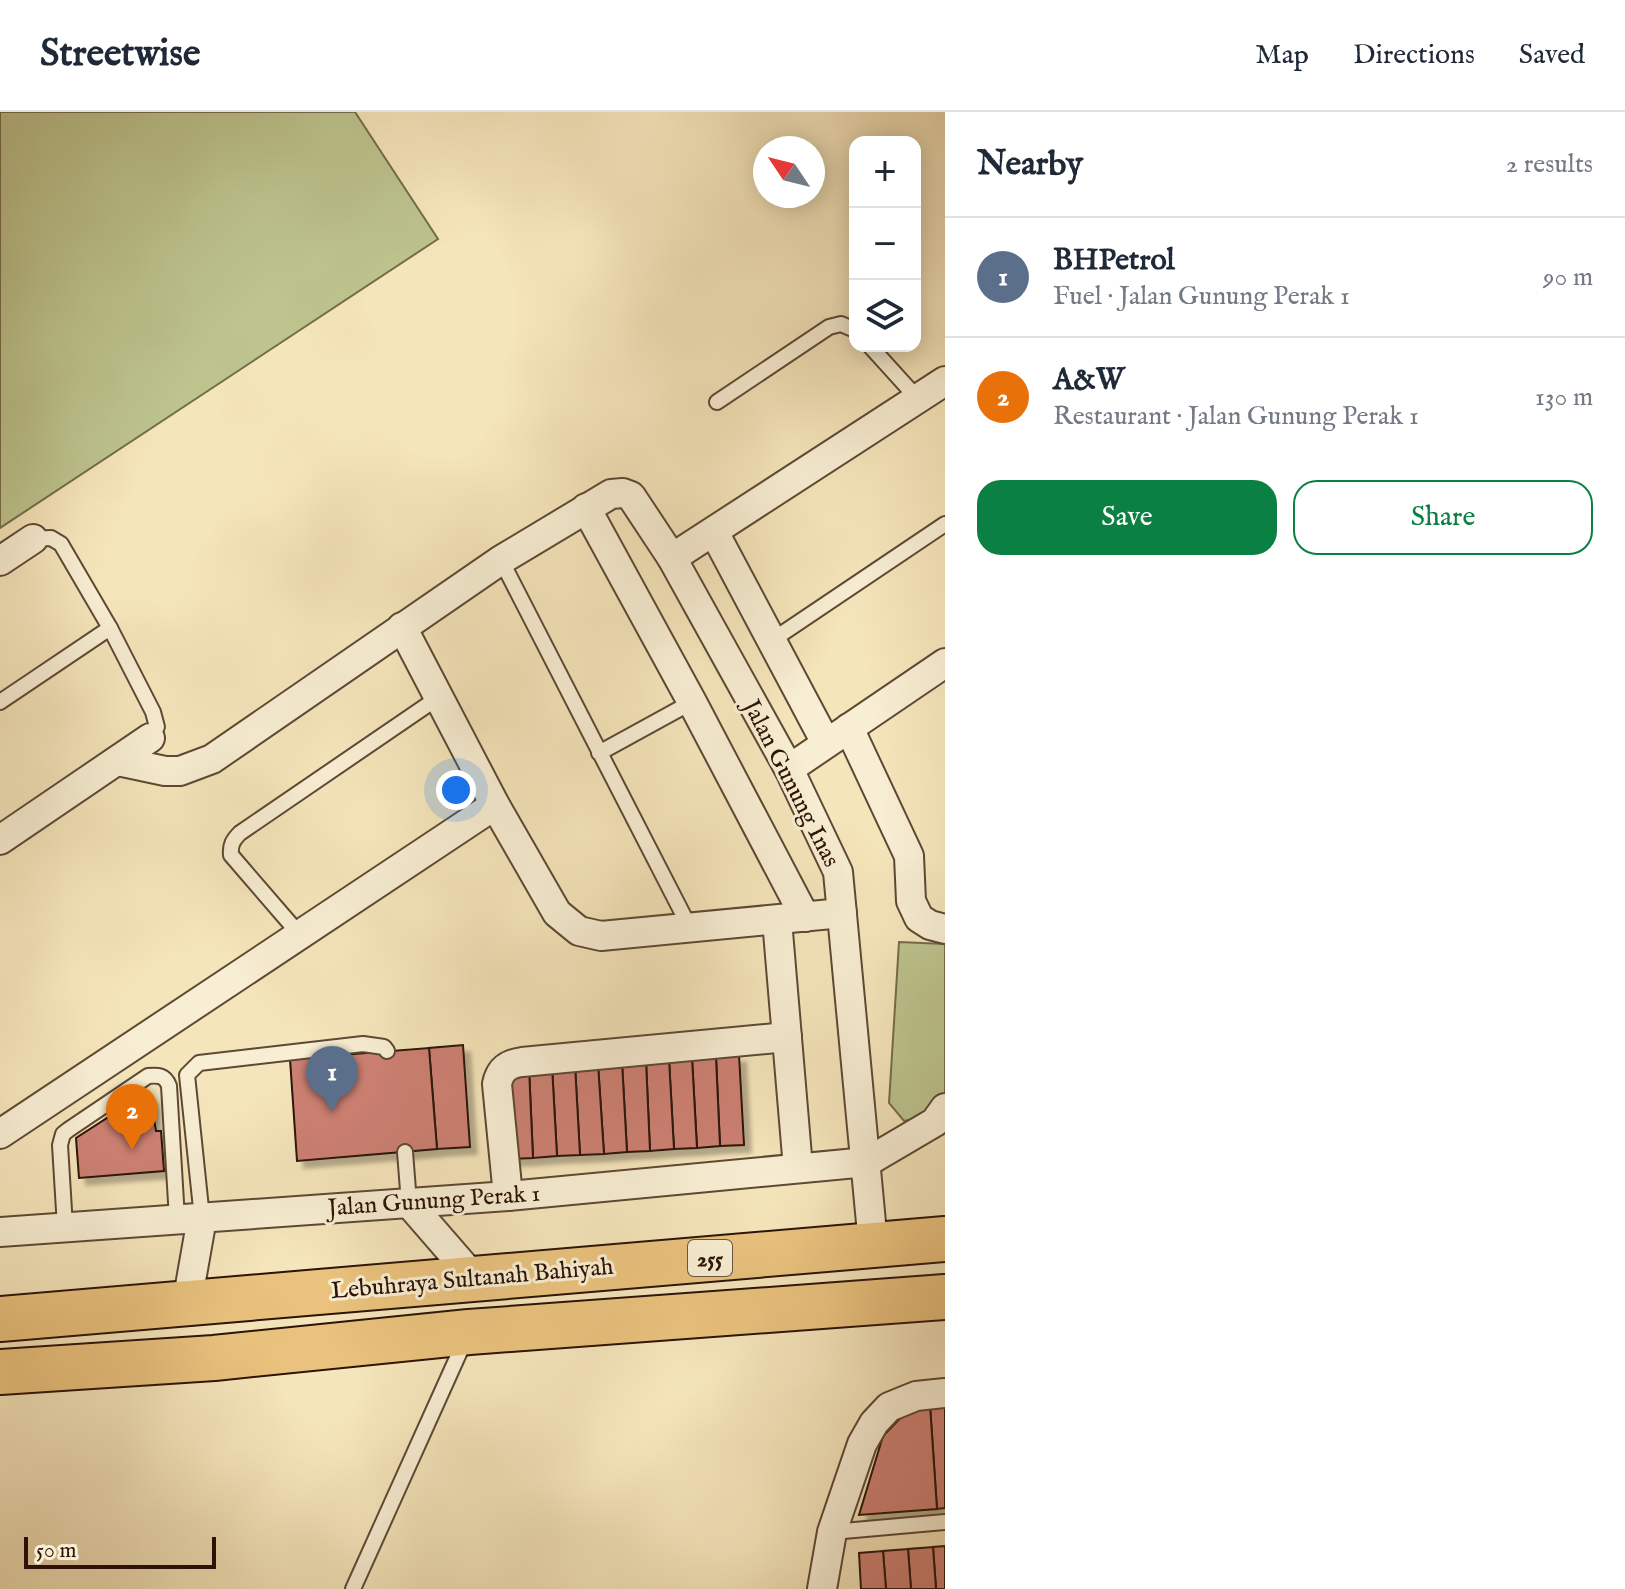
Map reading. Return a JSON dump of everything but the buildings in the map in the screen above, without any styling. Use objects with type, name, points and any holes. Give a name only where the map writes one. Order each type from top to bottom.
[{"type":"main road","name":"Lebuhraya Sultanah Bahiyah","points":[[0,1319],[945,1239]]},
{"type":"main road","points":[[354,1289],[358,1344]]},
{"type":"main road","points":[[290,1294],[294,1350]]},
{"type":"main road","name":"255","points":[[0,1372],[294,1350],[469,1332],[945,1297]]},
{"type":"street","points":[[672,558],[945,381]]},
{"type":"street","name":"Jalan Gunung Inas","points":[[586,508],[611,494],[631,496],[672,558],[789,769],[838,872],[873,1244]]},
{"type":"street","points":[[118,761],[180,771],[212,759],[501,560],[586,508],[805,917]]},
{"type":"street","points":[[714,532],[771,641],[838,736],[909,856],[911,901],[919,918],[945,929]]},
{"type":"street","points":[[0,561],[33,539]]},
{"type":"street","points":[[402,627],[495,805],[557,913],[579,931],[601,936],[842,913]]},
{"type":"street","points":[[789,769],[945,663]]},
{"type":"street","points":[[0,839],[150,738]]},
{"type":"street","points":[[0,1134],[495,805]]},
{"type":"street","points":[[777,920],[798,1168]]},
{"type":"street","points":[[508,1196],[497,1084],[502,1070],[508,1065],[787,1037]]},
{"type":"street","points":[[867,1162],[935,1122],[945,1108]]},
{"type":"street","name":"Jalan Gunung Perak 1","points":[[0,1232],[508,1196],[867,1162]]},
{"type":"street","points":[[409,1203],[474,1278]]},
{"type":"street","points":[[187,1303],[190,1218]]},
{"type":"street","points":[[822,1589],[832,1532],[862,1444],[874,1423],[889,1407],[916,1396],[945,1393]]},
{"type":"lane","points":[[717,402],[829,327],[841,324],[849,327]]},
{"type":"lane","points":[[875,352],[918,399]]},
{"type":"lane","points":[[771,641],[945,524]]},
{"type":"lane","points":[[33,539],[51,538],[61,544],[110,628],[153,712],[157,727],[150,738]]},
{"type":"lane","points":[[501,560],[690,928]]},
{"type":"lane","points":[[0,702],[110,628]]},
{"type":"lane","points":[[300,935],[231,855],[234,840],[439,697]]},
{"type":"lane","points":[[599,753],[692,702]]},
{"type":"lane","points":[[190,1218],[187,1075],[199,1063],[363,1044],[384,1047],[387,1051]]},
{"type":"lane","points":[[65,1227],[60,1145],[63,1134],[148,1076],[158,1075],[165,1078],[169,1086],[190,1218]]},
{"type":"lane","points":[[405,1152],[409,1203]]},
{"type":"lane","points":[[353,1589],[469,1332]]},
{"type":"lane","points":[[832,1532],[945,1522]]},
{"type":"green space","points":[[0,112],[355,112],[438,239],[0,528]]},
{"type":"green space","points":[[899,942],[945,944],[945,1093],[930,1115],[904,1121],[889,1103]]},
{"type":"place","name":"BHPetrol","points":[[332,1112]]},
{"type":"place","name":"A&W","points":[[132,1150]]}]
